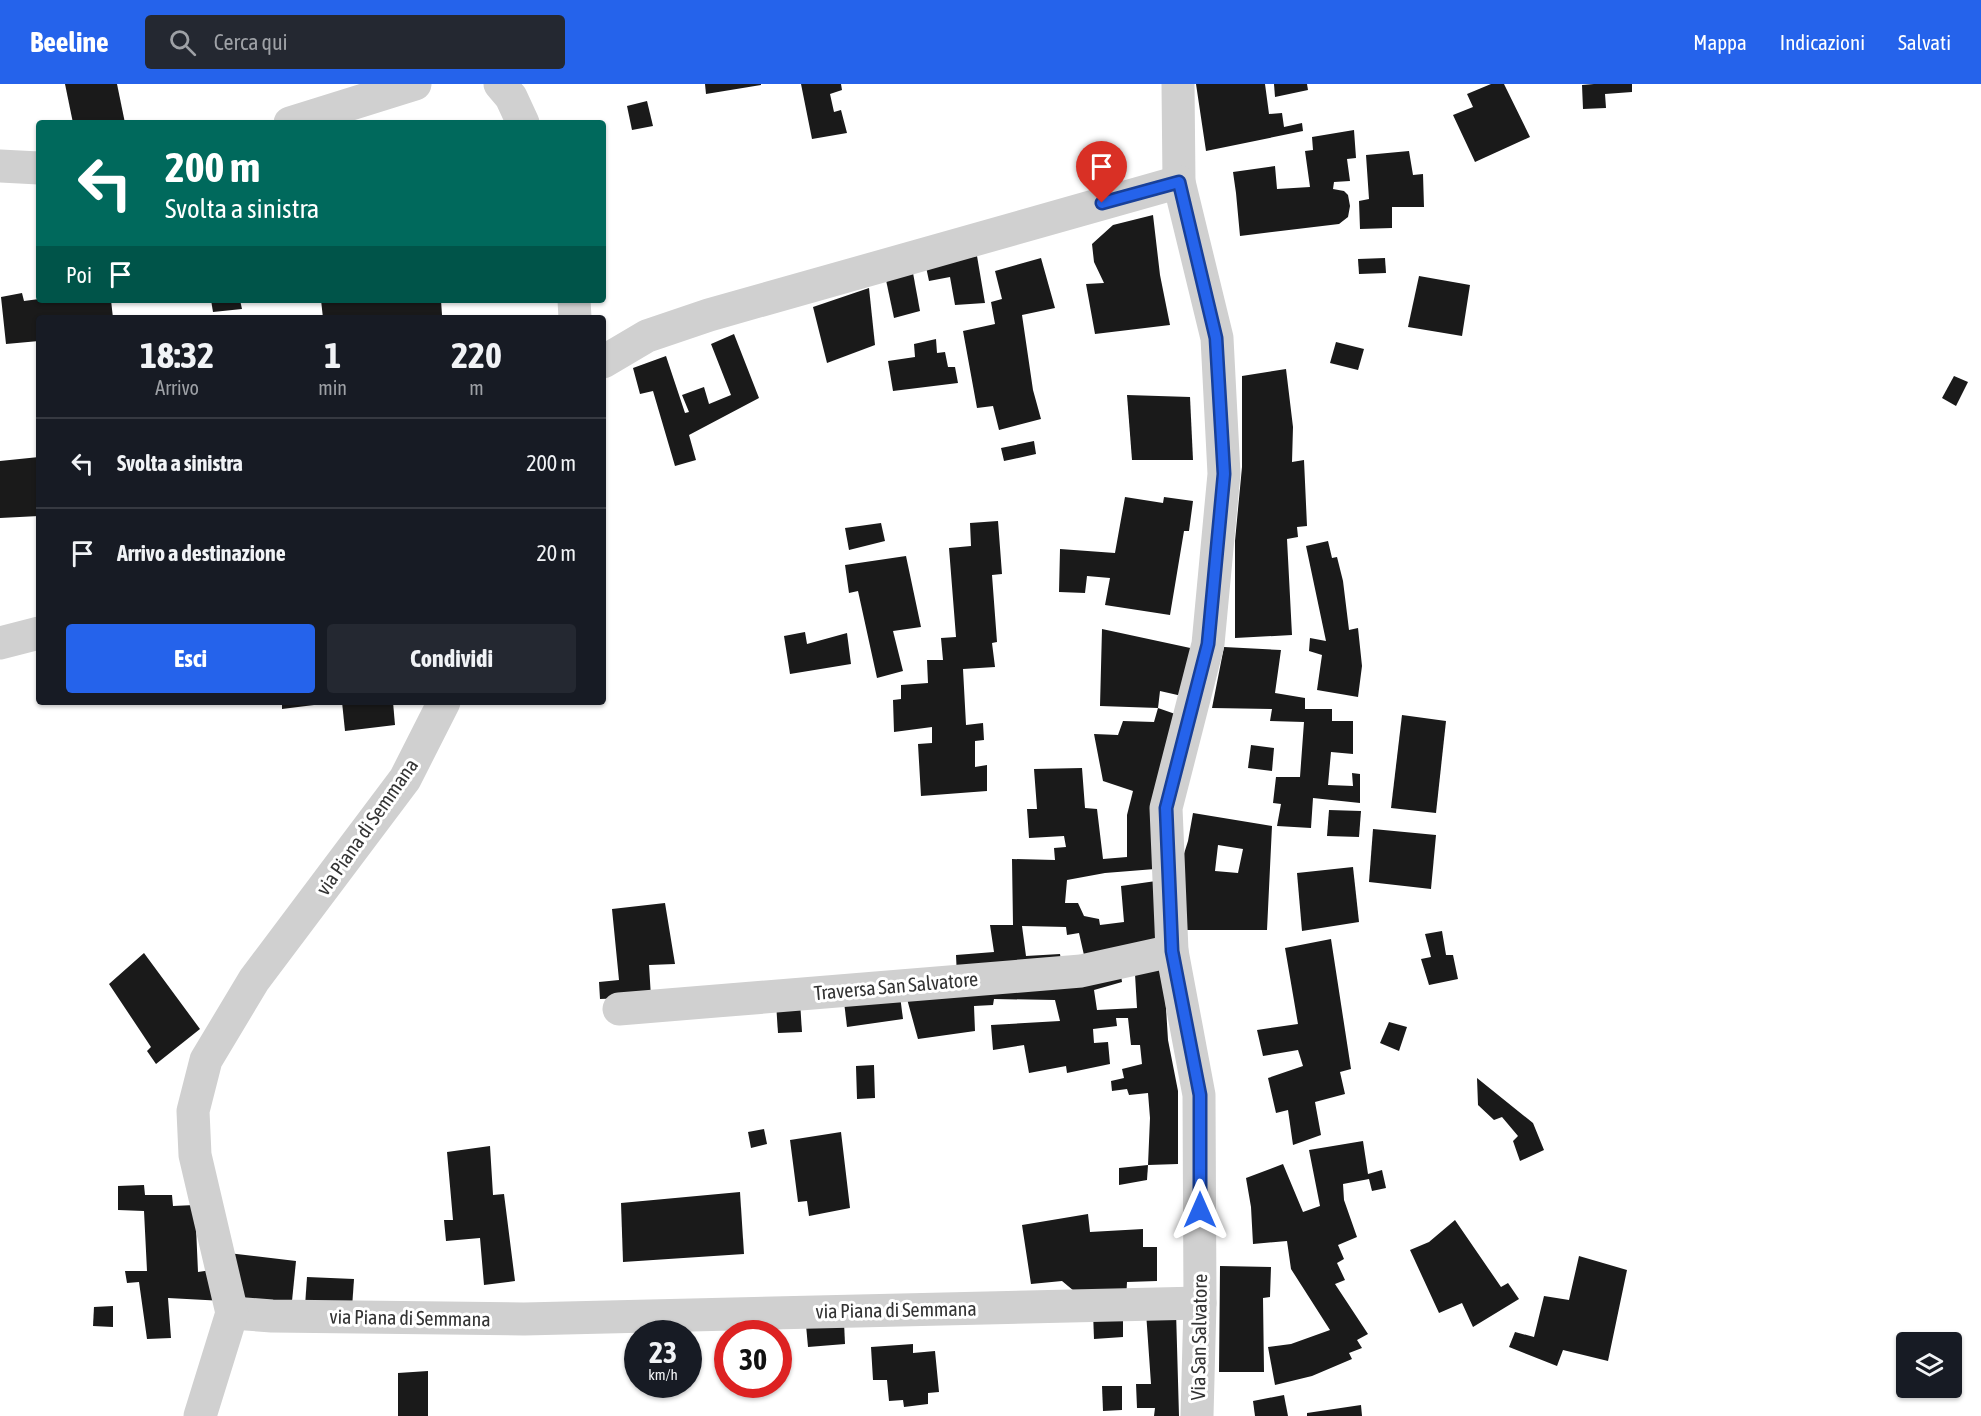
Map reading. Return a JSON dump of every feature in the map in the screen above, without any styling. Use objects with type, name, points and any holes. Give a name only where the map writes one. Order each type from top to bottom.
[{"type":"street","points":[[300,120],[415,84]]},
{"type":"street","points":[[500,84],[511,97],[522,120]]},
{"type":"street","name":"Via San Salvatore","points":[[1178,84],[1179,182],[1216,338],[1224,474],[1208,644],[1166,808],[1172,951],[1200,1095],[1200,1303],[1197,1416]]},
{"type":"street","points":[[0,166],[36,168]]},
{"type":"street","points":[[606,360],[648,336],[709,315],[1179,182]]},
{"type":"street","points":[[0,643],[36,634]]},
{"type":"street","name":"via Piana di Semmana","points":[[442,705],[405,779],[254,980],[206,1060],[193,1111],[195,1155],[232,1313],[272,1316],[524,1319],[1200,1303]]},
{"type":"street","name":"Traversa San Salvatore","points":[[619,1009],[1081,971],[1172,951]]},
{"type":"street","points":[[200,1416],[232,1313]]},
{"type":"building","points":[[65,84],[117,84],[124,120],[72,120]]},
{"type":"building","points":[[705,84],[761,84],[761,85],[706,94]]},
{"type":"building","points":[[801,84],[841,84],[842,90],[830,94],[834,112],[841,110],[847,133],[812,139]]},
{"type":"building","points":[[1196,84],[1265,84],[1269,114],[1282,113],[1284,127],[1302,123],[1303,131],[1206,151]]},
{"type":"building","points":[[1274,84],[1307,84],[1308,90],[1275,97]]},
{"type":"building","points":[[1491,84],[1504,84],[1530,137],[1475,162],[1453,115],[1473,107],[1467,94]]},
{"type":"building","points":[[1632,84],[1632,92],[1605,94],[1606,108],[1583,109],[1582,85]]},
{"type":"building","points":[[647,101],[653,126],[632,130],[627,106]]},
{"type":"building","points":[[1354,130],[1356,158],[1347,159],[1350,181],[1334,182],[1333,189],[1344,191],[1348,195],[1350,206],[1348,217],[1339,224],[1240,236],[1233,172],[1275,166],[1277,189],[1310,187],[1305,151],[1313,150],[1312,137]]},
{"type":"building","points":[[1409,151],[1413,175],[1423,174],[1424,207],[1392,207],[1392,228],[1360,229],[1359,201],[1369,199],[1366,155]]},
{"type":"building","points":[[1153,215],[1160,275],[1170,325],[1095,334],[1086,284],[1104,283],[1094,262],[1092,244],[1113,225]]},
{"type":"building","points":[[977,256],[985,303],[955,305],[950,277],[929,281],[926,267]]},
{"type":"building","points":[[1041,258],[1055,308],[1022,315],[1033,390],[1041,419],[999,430],[993,406],[977,408],[963,331],[995,324],[991,302],[1002,299],[995,271]]},
{"type":"building","points":[[1385,258],[1386,273],[1359,274],[1358,259]]},
{"type":"building","points":[[913,273],[920,311],[894,318],[886,280]]},
{"type":"building","points":[[1419,276],[1470,285],[1462,336],[1408,327]]},
{"type":"building","points":[[869,288],[875,345],[827,363],[813,307]]},
{"type":"building","points":[[22,293],[24,301],[36,299],[36,303],[111,303],[113,315],[36,315],[36,341],[6,344],[1,297]]},
{"type":"building","points":[[212,303],[241,303],[242,309],[213,312]]},
{"type":"building","points":[[321,303],[441,303],[442,315],[346,315],[323,315]]},
{"type":"building","points":[[734,334],[759,398],[689,435],[696,460],[675,466],[653,391],[640,394],[633,368],[666,356],[685,413],[689,412],[682,395],[704,387],[709,404],[731,395],[711,344]]},
{"type":"building","points":[[936,339],[937,353],[945,352],[948,367],[955,367],[958,383],[893,391],[888,361],[915,357],[914,344]]},
{"type":"building","points":[[1336,342],[1364,349],[1358,370],[1330,363]]},
{"type":"building","points":[[1286,369],[1293,427],[1292,462],[1304,460],[1307,526],[1297,527],[1298,537],[1287,539],[1292,635],[1235,638],[1235,541],[1242,467],[1242,376]]},
{"type":"building","points":[[1954,376],[1968,382],[1956,406],[1942,398]]},
{"type":"building","points":[[1127,395],[1190,397],[1193,460],[1132,460]]},
{"type":"building","points":[[1034,441],[1036,454],[1004,461],[1001,448]]},
{"type":"building","points":[[36,457],[36,516],[0,518],[0,461]]},
{"type":"building","points":[[1125,497],[1163,503],[1164,497],[1193,501],[1189,531],[1184,531],[1170,615],[1105,605],[1110,578],[1087,576],[1085,593],[1059,592],[1060,549],[1115,553]]},
{"type":"building","points":[[998,521],[1002,574],[992,575],[997,642],[992,643],[995,667],[963,669],[966,725],[983,723],[984,740],[975,741],[975,767],[987,765],[987,791],[921,796],[918,744],[932,743],[932,727],[894,732],[893,700],[901,699],[901,685],[928,683],[927,660],[943,660],[941,638],[956,637],[949,548],[971,546],[970,523]]},
{"type":"building","points":[[881,523],[885,541],[849,550],[845,528]]},
{"type":"building","points":[[1328,541],[1332,558],[1337,557],[1343,581],[1349,630],[1358,628],[1362,666],[1358,697],[1317,690],[1322,655],[1309,651],[1310,638],[1326,641],[1306,546]]},
{"type":"building","points":[[906,556],[921,627],[893,631],[903,671],[877,678],[858,591],[849,593],[845,565]]},
{"type":"building","points":[[1102,629],[1195,649],[1182,696],[1160,691],[1158,708],[1100,706]]},
{"type":"building","points":[[805,632],[807,644],[847,633],[851,664],[790,674],[784,636]]},
{"type":"building","points":[[1224,647],[1281,650],[1275,693],[1305,698],[1305,709],[1332,709],[1332,721],[1353,721],[1353,754],[1331,752],[1328,785],[1353,786],[1352,773],[1360,774],[1360,803],[1313,798],[1311,828],[1277,826],[1281,804],[1273,803],[1276,777],[1300,777],[1304,722],[1270,721],[1272,709],[1212,708]]},
{"type":"building","points":[[282,705],[314,705],[282,709]]},
{"type":"building","points":[[342,705],[393,705],[395,725],[345,731]]},
{"type":"building","points":[[1158,708],[1178,715],[1155,869],[1105,873],[1067,880],[1065,903],[1078,903],[1084,916],[1099,919],[1100,925],[1124,922],[1121,886],[1156,881],[1163,946],[1086,964],[1079,933],[1067,935],[1066,927],[1022,926],[1026,956],[1060,954],[1062,966],[957,977],[956,955],[994,952],[990,925],[1013,925],[1012,859],[1055,860],[1054,848],[1066,847],[1064,836],[1029,838],[1027,809],[1037,809],[1034,769],[1082,768],[1085,808],[1097,809],[1103,859],[1127,857],[1127,815],[1133,791],[1103,781],[1094,734],[1118,735],[1123,721],[1154,722]]},
{"type":"building","points":[[1402,715],[1446,721],[1436,813],[1391,808]]},
{"type":"building","points":[[1251,745],[1274,748],[1272,771],[1248,768]]},
{"type":"building","points":[[1329,810],[1361,811],[1359,837],[1327,836]]},
{"type":"building","points":[[1193,813],[1272,826],[1267,930],[1183,930],[1177,876],[1188,841]],"holes":[[[1218,845],[1243,849],[1238,873],[1215,871]]]},
{"type":"building","points":[[1373,829],[1436,835],[1431,889],[1369,882]]},
{"type":"building","points":[[1353,867],[1359,922],[1302,931],[1297,873]]},
{"type":"building","points":[[665,903],[675,964],[649,965],[651,997],[600,999],[599,982],[619,980],[612,909]]},
{"type":"building","points":[[1442,931],[1446,955],[1453,955],[1458,979],[1429,985],[1421,959],[1431,957],[1425,934]]},
{"type":"building","points":[[1331,939],[1351,1069],[1340,1072],[1345,1094],[1315,1102],[1321,1135],[1293,1145],[1288,1110],[1276,1113],[1268,1078],[1303,1066],[1298,1050],[1263,1056],[1257,1030],[1298,1024],[1285,948]]},
{"type":"building","points":[[144,953],[200,1029],[156,1064],[147,1051],[151,1047],[109,984]]},
{"type":"building","points":[[1163,960],[1168,1040],[1178,1091],[1178,1164],[1148,1165],[1150,1118],[1148,1093],[1129,1095],[1127,1089],[1112,1091],[1111,1081],[1124,1078],[1122,1069],[1142,1064],[1140,1045],[1131,1045],[1128,1018],[1116,1018],[1117,1026],[1093,1029],[1094,1043],[1108,1042],[1110,1064],[1067,1073],[1066,1066],[1029,1073],[1024,1045],[993,1050],[991,1025],[1060,1021],[1055,1000],[994,999],[993,1005],[974,1006],[975,1031],[918,1039],[904,988]],"holes":[[[1135,974],[1137,1008],[1097,1010],[1094,990],[1122,982],[1121,975]]]},
{"type":"building","points":[[899,988],[903,1019],[847,1027],[843,993]]},
{"type":"building","points":[[800,1002],[802,1032],[778,1033],[776,1003]]},
{"type":"building","points":[[1389,1022],[1407,1027],[1399,1051],[1380,1043]]},
{"type":"building","points":[[874,1065],[875,1098],[857,1099],[856,1066]]},
{"type":"building","points":[[1477,1078],[1533,1123],[1544,1150],[1520,1161],[1513,1141],[1518,1136],[1502,1117],[1494,1120],[1478,1105]]},
{"type":"building","points":[[764,1129],[767,1144],[751,1148],[748,1132]]},
{"type":"building","points":[[841,1132],[850,1208],[809,1216],[807,1201],[798,1202],[790,1140]]},
{"type":"building","points":[[1363,1141],[1368,1174],[1382,1170],[1386,1188],[1372,1191],[1369,1179],[1343,1184],[1344,1200],[1357,1237],[1338,1245],[1344,1259],[1337,1263],[1345,1280],[1335,1284],[1368,1334],[1357,1340],[1362,1348],[1349,1353],[1352,1359],[1312,1376],[1275,1385],[1268,1347],[1291,1344],[1330,1330],[1291,1269],[1287,1241],[1253,1244],[1251,1207],[1246,1178],[1283,1164],[1303,1212],[1320,1206],[1309,1150]]},
{"type":"building","points":[[490,1146],[493,1195],[504,1194],[515,1281],[484,1285],[480,1238],[446,1241],[444,1220],[453,1220],[447,1152]]},
{"type":"building","points":[[1148,1165],[1147,1180],[1119,1185],[1119,1168]]},
{"type":"building","points":[[144,1185],[145,1195],[172,1195],[173,1206],[195,1205],[198,1272],[218,1269],[224,1301],[168,1298],[171,1338],[147,1339],[139,1282],[127,1283],[125,1271],[147,1271],[144,1211],[118,1210],[118,1186]]},
{"type":"building","points":[[740,1192],[744,1254],[623,1262],[621,1203]]},
{"type":"building","points":[[1088,1214],[1090,1232],[1143,1229],[1143,1247],[1157,1247],[1157,1281],[1127,1282],[1126,1300],[1086,1301],[1062,1281],[1031,1284],[1022,1225]]},
{"type":"building","points":[[1455,1220],[1501,1287],[1508,1283],[1519,1299],[1473,1327],[1462,1303],[1439,1313],[1410,1250],[1429,1242]]},
{"type":"building","points":[[228,1253],[296,1261],[291,1311],[239,1305]]},
{"type":"building","points":[[1579,1256],[1627,1270],[1608,1361],[1563,1350],[1557,1366],[1509,1347],[1515,1332],[1534,1337],[1544,1296],[1569,1300]]},
{"type":"building","points":[[1220,1266],[1271,1267],[1270,1297],[1263,1298],[1264,1372],[1219,1372]]},
{"type":"building","points":[[307,1277],[354,1279],[352,1308],[305,1306]]},
{"type":"building","points":[[113,1306],[113,1327],[93,1326],[94,1307]]},
{"type":"building","points":[[1123,1311],[1123,1337],[1094,1339],[1093,1312]]},
{"type":"building","points":[[1176,1311],[1179,1416],[1154,1416],[1155,1408],[1137,1408],[1136,1384],[1151,1384],[1146,1312]]},
{"type":"building","points":[[844,1322],[845,1344],[808,1347],[806,1325]]},
{"type":"building","points":[[913,1344],[913,1353],[935,1351],[939,1392],[928,1393],[928,1404],[904,1407],[903,1400],[889,1401],[887,1380],[873,1380],[871,1347]]},
{"type":"building","points":[[428,1371],[428,1416],[398,1416],[398,1373]]},
{"type":"building","points":[[1102,1386],[1122,1386],[1122,1410],[1103,1411]]},
{"type":"building","points":[[1284,1395],[1288,1416],[1255,1416],[1253,1401]]},
{"type":"building","points":[[1361,1405],[1362,1416],[1307,1416],[1307,1413]]},
{"type":"route","points":[[1102,203],[1179,182],[1216,338],[1224,474],[1208,644],[1166,808],[1172,951],[1200,1095],[1200,1210]]}]
